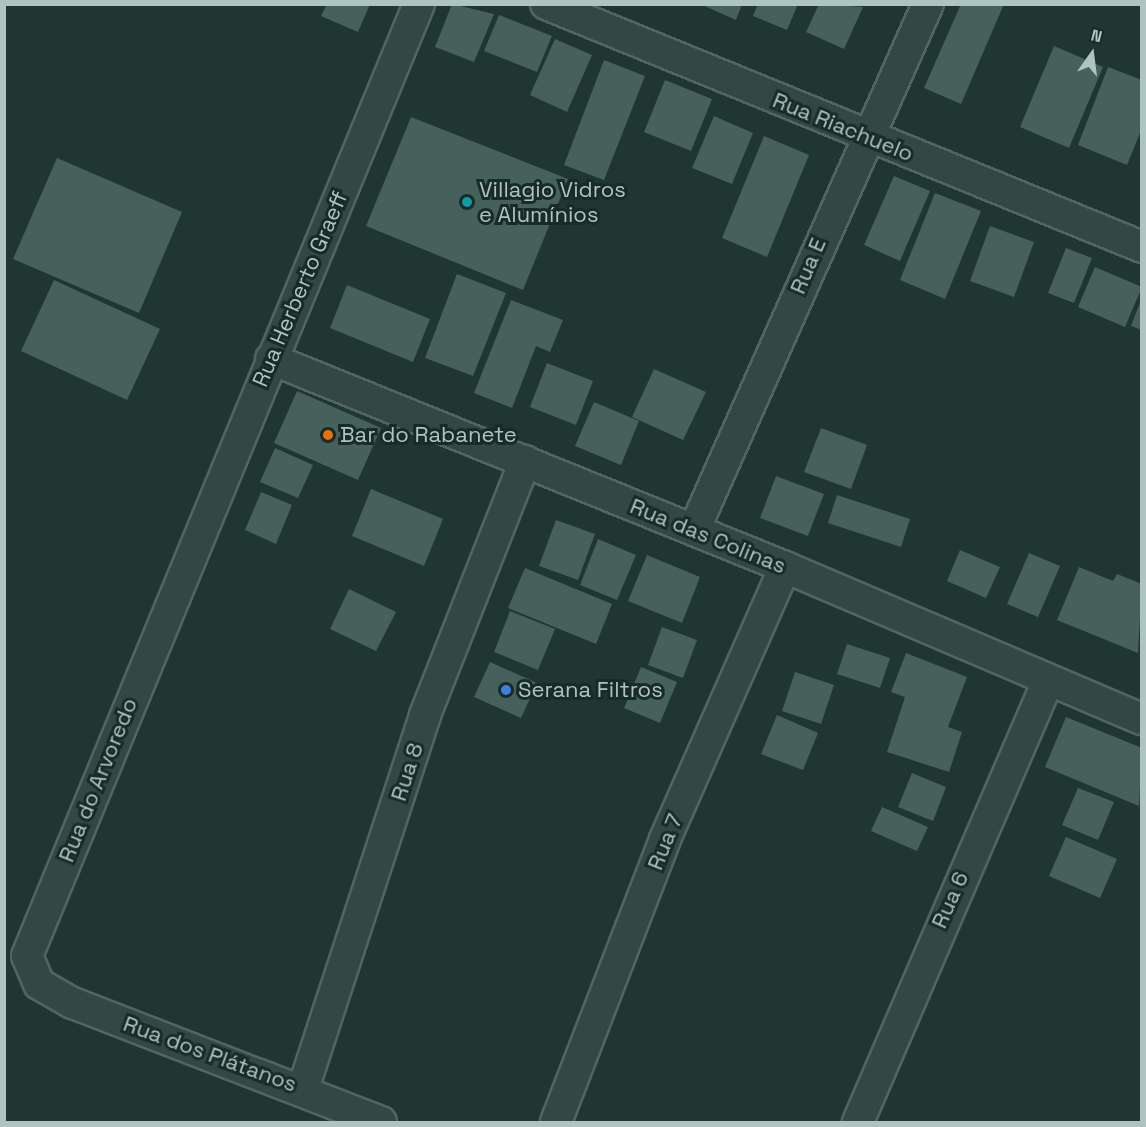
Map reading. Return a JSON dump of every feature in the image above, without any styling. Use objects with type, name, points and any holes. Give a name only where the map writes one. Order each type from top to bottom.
[{"type":"street","name":"Rua Herberto Graeff","points":[[181,575],[419,4]]},
{"type":"street","name":"Rua Riachuelo","points":[[546,4],[1142,247]]},
{"type":"street","name":"Rua E","points":[[694,530],[865,136],[928,4]]},
{"type":"street","name":"Rua das Colinas","points":[[271,359],[785,567],[1048,681],[1142,719]]},
{"type":"street","name":"Rua 8","points":[[303,1089],[425,716],[525,461]]},
{"type":"street","name":"Rua 7","points":[[556,1122],[665,839],[785,567]]},
{"type":"street","name":"Rua do Arvoredo","points":[[39,984],[27,956],[181,575]]},
{"type":"street","name":"Rua 6","points":[[858,1122],[1048,681]]},
{"type":"street","name":"Rua dos Plátanos","points":[[39,984],[72,1003],[303,1089],[381,1122]]},
{"type":"building","points":[[327,4],[370,4],[358,32],[321,16]]},
{"type":"building","points":[[452,4],[494,14],[474,62],[435,47]]},
{"type":"building","points":[[700,4],[742,4],[736,20]]},
{"type":"building","points":[[758,4],[798,4],[787,30],[753,16]]},
{"type":"building","points":[[819,4],[863,7],[844,49],[806,32]]},
{"type":"building","points":[[961,4],[1004,4],[961,104],[924,88]]},
{"type":"building","points":[[499,15],[552,36],[537,72],[484,51]]},
{"type":"building","points":[[555,39],[592,55],[567,112],[530,95]]},
{"type":"building","points":[[1054,46],[1103,67],[1069,148],[1020,127]]},
{"type":"building","points":[[604,60],[645,76],[604,180],[564,165]]},
{"type":"building","points":[[1108,67],[1142,80],[1142,128],[1127,165],[1078,145]]},
{"type":"building","points":[[665,80],[712,99],[691,151],[644,132]]},
{"type":"building","points":[[714,116],[753,133],[732,184],[692,168]]},
{"type":"building","name":"Villagio Vidros e Alumínios","points":[[411,117],[568,179],[523,290],[366,226]]},
{"type":"building","points":[[764,136],[809,155],[767,257],[722,238]]},
{"type":"building","points":[[57,158],[182,212],[139,313],[13,259]]},
{"type":"building","points":[[894,176],[930,191],[900,261],[864,245]]},
{"type":"building","points":[[935,193],[981,211],[945,299],[900,280]]},
{"type":"building","points":[[990,226],[1034,242],[1014,297],[970,281]]},
{"type":"building","points":[[1066,248],[1092,258],[1074,303],[1048,293]]},
{"type":"building","points":[[1095,267],[1142,287],[1125,327],[1078,307]]},
{"type":"building","points":[[457,274],[506,293],[473,376],[425,358]]},
{"type":"building","points":[[54,280],[160,329],[127,400],[21,351]]},
{"type":"building","points":[[347,285],[430,319],[413,362],[330,328]]},
{"type":"building","points":[[511,300],[563,320],[550,352],[536,346],[512,408],[474,393]]},
{"type":"building","points":[[1142,300],[1142,330],[1131,326]]},
{"type":"building","points":[[547,363],[593,381],[576,425],[530,407]]},
{"type":"building","points":[[654,369],[706,392],[683,440],[632,417]]},
{"type":"building","name":"Bar do Rabanete","points":[[297,391],[381,428],[358,480],[274,443]]},
{"type":"building","points":[[594,402],[639,421],[621,465],[575,446]]},
{"type":"building","points":[[821,428],[867,445],[851,489],[804,472]]},
{"type":"building","points":[[275,448],[313,465],[298,498],[260,482]]},
{"type":"building","points":[[776,476],[824,494],[808,536],[760,518]]},
{"type":"building","points":[[371,489],[443,519],[424,566],[352,536]]},
{"type":"building","points":[[261,492],[292,505],[276,544],[245,530]]},
{"type":"building","points":[[837,495],[910,519],[901,547],[828,523]]},
{"type":"building","points":[[556,520],[595,534],[578,580],[539,566]]},
{"type":"building","points":[[598,539],[636,555],[617,600],[580,585]]},
{"type":"building","points":[[960,550],[1000,567],[986,598],[947,581]]},
{"type":"building","points":[[1029,553],[1060,566],[1038,617],[1007,604]]},
{"type":"building","points":[[647,555],[700,577],[682,623],[628,601]]},
{"type":"building","points":[[1079,567],[1113,581],[1117,574],[1142,584],[1138,653],[1057,620]]},
{"type":"building","points":[[525,568],[612,604],[596,644],[508,608]]},
{"type":"building","points":[[349,589],[396,612],[376,651],[330,629]]},
{"type":"building","points":[[510,611],[555,629],[538,670],[494,652]]},
{"type":"building","points":[[662,627],[697,640],[683,678],[648,665]]},
{"type":"building","points":[[847,644],[890,658],[880,688],[837,674]]},
{"type":"building","points":[[906,653],[967,677],[948,727],[962,732],[949,772],[887,752],[905,697],[891,692]]},
{"type":"building","name":"Serana Filtros","points":[[490,662],[537,683],[521,718],[474,697]]},
{"type":"building","points":[[641,667],[677,682],[660,723],[624,708]]},
{"type":"building","points":[[795,672],[834,685],[821,724],[782,711]]},
{"type":"building","points":[[777,715],[818,733],[803,770],[761,754]]},
{"type":"building","points":[[1066,717],[1142,748],[1139,806],[1045,767]]},
{"type":"building","points":[[912,773],[946,787],[933,821],[898,807]]},
{"type":"building","points":[[1078,788],[1114,802],[1098,840],[1062,825]]},
{"type":"building","points":[[882,807],[928,827],[917,851],[871,831]]},
{"type":"building","points":[[1066,837],[1117,859],[1100,898],[1049,876]]},
{"type":"place","name":"Villagio Vidros e Alumínios","points":[[467,202]]},
{"type":"place","name":"Bar do Rabanete","points":[[328,435]]},
{"type":"place","name":"Serana Filtros","points":[[506,690]]}]
